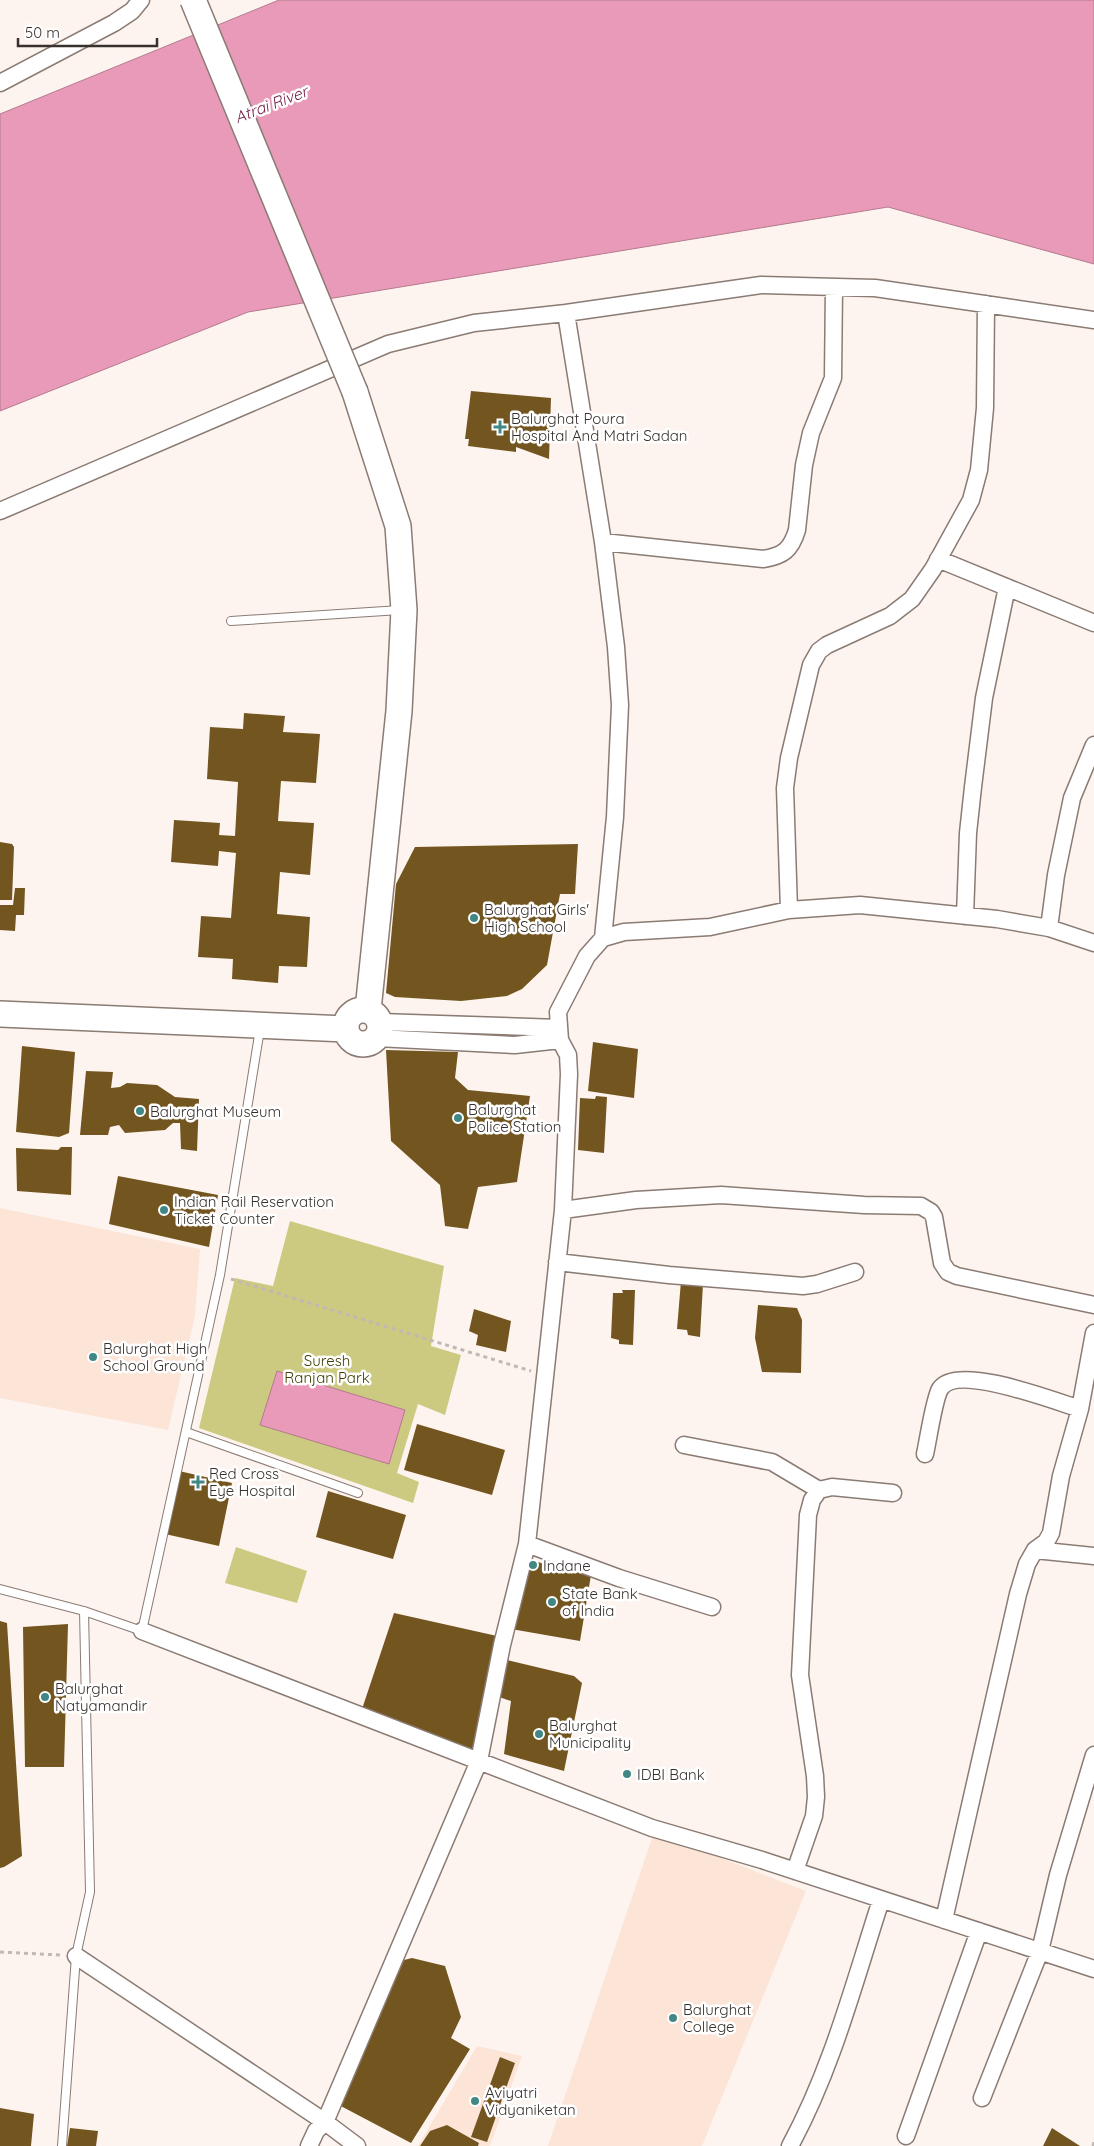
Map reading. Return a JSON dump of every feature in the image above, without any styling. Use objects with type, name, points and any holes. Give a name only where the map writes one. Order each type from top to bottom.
[{"type":"main road","points":[[0,1014],[346,1029],[346,1023],[356,1011],[375,1023],[399,711],[404,610],[398,526],[355,392],[193,0]]},
{"type":"street","points":[[0,83],[114,23],[132,11],[141,0]]},
{"type":"street","points":[[0,511],[388,344],[474,323],[566,313],[760,286],[874,288],[1094,320]]},
{"type":"street","points":[[603,542],[763,559],[778,557],[786,551],[794,540],[797,530],[804,465],[811,433],[833,378],[834,287]]},
{"type":"street","points":[[789,910],[785,788],[789,758],[811,665],[819,651],[827,645],[890,616],[912,599],[938,559],[971,500],[979,470],[985,408],[986,304]]},
{"type":"street","points":[[566,313],[603,542],[616,647],[620,705],[615,817],[604,938]]},
{"type":"street","points":[[938,559],[1094,623]]},
{"type":"street","points":[[965,916],[968,833],[984,698],[1007,587]]},
{"type":"street","points":[[1048,928],[1056,875],[1072,798],[1094,745]]},
{"type":"street","points":[[309,2146],[316,2131],[325,2122],[479,1761],[502,1645],[527,1544],[563,1210],[569,1074],[568,1055],[560,1034],[558,1012],[587,956],[604,938],[624,932],[710,927],[789,910],[860,905],[965,916],[1048,928],[1094,943]]},
{"type":"street","points":[[375,1023],[560,1034]]},
{"type":"street","points":[[563,1210],[655,1198],[721,1195],[864,1205],[921,1206],[931,1212],[934,1217],[942,1263],[948,1272],[957,1276],[1094,1304]]},
{"type":"street","points":[[557,1262],[669,1275],[802,1286],[818,1284],[855,1272]]},
{"type":"street","points":[[944,1920],[1018,1594],[1028,1564],[1036,1550],[1046,1542],[1050,1532],[1061,1476],[1080,1409],[1093,1340]]},
{"type":"street","points":[[925,1454],[940,1389],[949,1381],[963,1379],[987,1382],[1020,1390],[1080,1409]]},
{"type":"street","points":[[684,1445],[772,1462],[819,1490]]},
{"type":"street","points":[[794,1871],[814,1816],[816,1797],[815,1776],[800,1675],[808,1515],[812,1500],[819,1490],[832,1487],[893,1493]]},
{"type":"street","points":[[527,1544],[619,1578],[712,1606]]},
{"type":"street","points":[[1036,1550],[1094,1556]]},
{"type":"street","points":[[142,1631],[652,1828],[794,1871],[1094,1969]]},
{"type":"street","points":[[982,2098],[1040,1951],[1058,1875],[1094,1755]]},
{"type":"street","points":[[790,2146],[810,2110],[834,2047],[882,1900]]},
{"type":"street","points":[[906,2136],[979,1931]]},
{"type":"street","points":[[76,1956],[325,2122],[357,2146]]},
{"type":"lane","points":[[230,621],[404,610]]},
{"type":"lane","points":[[0,1589],[84,1611],[142,1631],[220,1276],[261,1025]]},
{"type":"lane","points":[[186,1432],[358,1493]]},
{"type":"lane","points":[[62,2146],[76,1956],[90,1892],[84,1611]]},
{"type":"path","points":[[220,1276],[545,1375]]},
{"type":"path","points":[[0,1952],[76,1956]]},
{"type":"path","points":[[1093,2146],[1094,2142]]},
{"type":"shaded area","name":"Balurghat High School Ground","points":[[0,1208],[200,1249],[195,1316],[168,1430],[0,1398]]},
{"type":"shaded area","name":"Balurghat College","points":[[654,1832],[806,1891],[702,2146],[548,2146]]},
{"type":"shaded area","name":"Aviyatri Vidyaniketan","points":[[477,2046],[522,2056],[490,2146],[418,2146]]},
{"type":"green space","name":"Suresh Ranjan Park","points":[[290,1221],[444,1266],[431,1346],[461,1355],[445,1415],[418,1404],[397,1473],[419,1482],[413,1503],[199,1428],[235,1278],[273,1286]]},
{"type":"green space","points":[[236,1547],[307,1571],[297,1603],[225,1583]]},
{"type":"water","name":"Atrai River","points":[[279,0],[1094,0],[1094,264],[888,207],[248,312],[0,411],[0,114]]},
{"type":"water","points":[[277,1371],[405,1410],[389,1464],[260,1425]]},
{"type":"building","points":[[471,391],[551,398],[549,459],[516,447],[516,452],[468,446],[469,439],[465,439]]},
{"type":"building","points":[[244,713],[285,716],[283,732],[320,734],[316,783],[281,781],[278,821],[314,823],[310,875],[280,872],[277,914],[310,917],[307,967],[279,966],[278,983],[232,979],[233,959],[198,957],[201,916],[231,918],[236,853],[219,851],[218,866],[171,862],[174,820],[220,823],[219,835],[235,836],[238,782],[207,779],[210,727],[243,729]]},
{"type":"building","points":[[0,842],[12,844],[14,847],[12,900],[0,900]]},
{"type":"building","name":"Balurghat Girls' High School","points":[[578,844],[575,894],[560,894],[547,965],[522,989],[507,996],[461,1001],[395,997],[386,993],[396,884],[415,847]]},
{"type":"building","points":[[15,888],[25,888],[24,915],[16,915],[15,931],[0,930],[0,905],[13,905]]},
{"type":"building","points":[[593,1042],[638,1049],[634,1098],[588,1091]]},
{"type":"building","points":[[22,1046],[75,1052],[69,1133],[59,1137],[16,1132]]},
{"type":"building","name":"Balurghat Police Station","points":[[386,1050],[458,1052],[455,1078],[468,1090],[530,1096],[517,1182],[478,1187],[468,1229],[445,1226],[440,1185],[391,1141]]},
{"type":"building","name":"Balurghat Museum","points":[[86,1071],[113,1072],[111,1088],[120,1087],[127,1083],[157,1085],[175,1097],[199,1099],[197,1151],[181,1149],[180,1123],[173,1123],[165,1130],[125,1133],[119,1125],[110,1127],[108,1135],[80,1135]]},
{"type":"building","points":[[596,1096],[607,1097],[604,1153],[578,1150],[580,1098],[595,1099]]},
{"type":"building","points":[[61,1147],[72,1147],[71,1195],[17,1191],[16,1148],[58,1150]]},
{"type":"building","name":"Indian Rail Reservation Ticket Counter","points":[[118,1176],[218,1195],[209,1247],[109,1224]]},
{"type":"building","points":[[681,1281],[703,1284],[700,1337],[688,1335],[687,1330],[677,1329]]},
{"type":"building","points":[[622,1290],[635,1290],[633,1345],[619,1344],[619,1340],[611,1338],[613,1293],[623,1293]]},
{"type":"building","points":[[758,1305],[797,1308],[802,1320],[801,1373],[762,1372],[755,1338]]},
{"type":"building","points":[[474,1309],[511,1321],[506,1352],[476,1345],[478,1335],[469,1331]]},
{"type":"building","points":[[417,1424],[505,1450],[492,1495],[404,1470]]},
{"type":"building","points":[[179,1471],[232,1483],[219,1546],[165,1534]]},
{"type":"building","points":[[328,1491],[406,1515],[393,1559],[316,1537]]},
{"type":"building","name":"State Bank of India","points":[[529,1560],[591,1575],[580,1641],[511,1629]]},
{"type":"building","points":[[394,1613],[497,1636],[476,1755],[362,1709]]},
{"type":"building","points":[[0,1621],[7,1623],[22,1856],[0,1868]]},
{"type":"building","name":"Balurghat Natyamandir","points":[[68,1624],[64,1767],[25,1767],[23,1627]]},
{"type":"building","name":"Balurghat Municipality","points":[[507,1660],[574,1676],[582,1683],[564,1771],[504,1754],[511,1701],[499,1697]]},
{"type":"building","points":[[412,1958],[445,1966],[461,2017],[451,2038],[470,2049],[411,2143],[337,2104],[404,1960]]},
{"type":"building","points":[[500,2057],[515,2063],[487,2142],[471,2137]]},
{"type":"building","points":[[0,2108],[34,2114],[31,2146],[0,2146]]},
{"type":"building","points":[[447,2125],[479,2143],[478,2146],[420,2146],[430,2131]]},
{"type":"building","points":[[70,2128],[98,2131],[96,2146],[67,2146]]},
{"type":"building","points":[[1052,2128],[1080,2146],[1043,2146]]},
{"type":"place","name":"Balurghat Poura Hospital And Matri Sadan","points":[[500,427]]},
{"type":"place","name":"Balurghat Girls' High School","points":[[474,918]]},
{"type":"place","name":"Balurghat Museum","points":[[140,1111]]},
{"type":"place","name":"Balurghat Police Station","points":[[458,1118]]},
{"type":"place","name":"Indian Rail Reservation Ticket Counter","points":[[164,1210]]},
{"type":"place","name":"Balurghat High School Ground","points":[[93,1357]]},
{"type":"place","name":"Red Cross Eye Hospital","points":[[198,1482]]},
{"type":"place","name":"Indane","points":[[533,1565]]},
{"type":"place","name":"State Bank of India","points":[[552,1602]]},
{"type":"place","name":"Balurghat Natyamandir","points":[[45,1697]]},
{"type":"place","name":"Balurghat Municipality","points":[[539,1734]]},
{"type":"place","name":"IDBI Bank","points":[[627,1774]]},
{"type":"place","name":"Balurghat College","points":[[673,2018]]},
{"type":"place","name":"Aviyatri Vidyaniketan","points":[[475,2101]]}]
